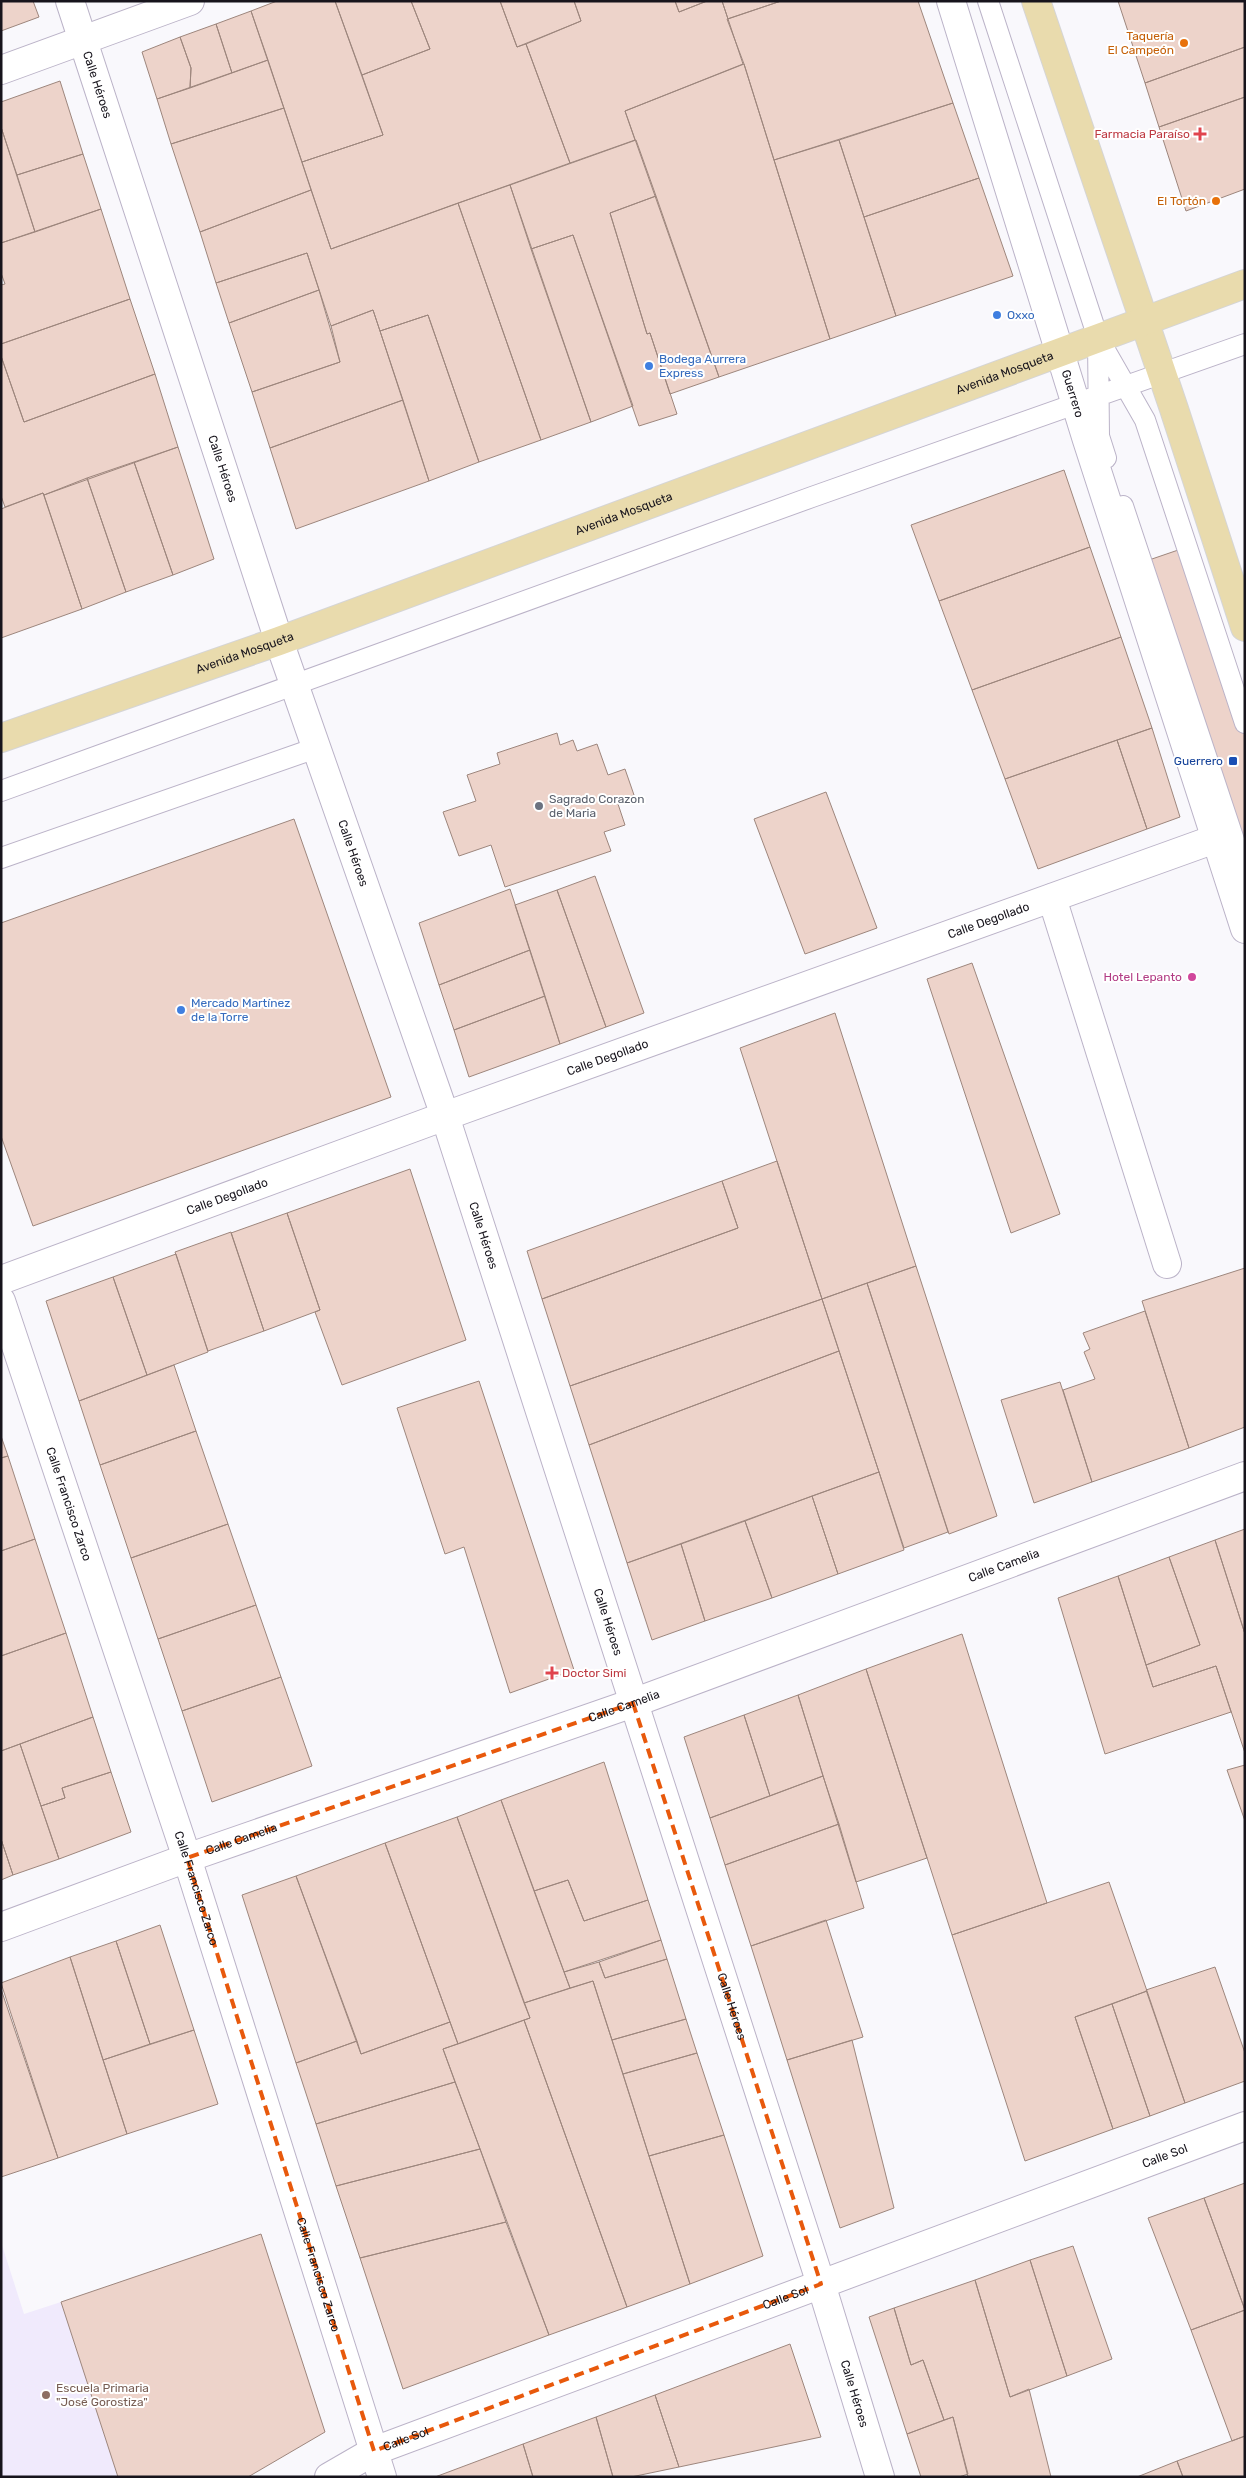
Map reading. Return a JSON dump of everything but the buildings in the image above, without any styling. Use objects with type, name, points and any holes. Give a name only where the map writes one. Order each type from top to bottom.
[{"type":"main road","points":[[1036,1],[1245,627]]},
{"type":"main road","name":"Avenida Mosqueta","points":[[1,738],[279,641],[1245,284]]},
{"type":"street","name":"Calle Héroes","points":[[70,1],[279,641],[445,1116],[821,2284],[880,2477]]},
{"type":"street","points":[[1,70],[190,1]]},
{"type":"street","name":"Guerrero","points":[[951,1],[1060,351],[1088,401],[1215,839],[1245,929]]},
{"type":"street","name":"Calle Degollado","points":[[1,1280],[445,1116],[1215,839]]},
{"type":"street","points":[[1052,898],[1168,1264]]},
{"type":"street","name":"Calle Francisco Zarco","points":[[1,1302],[187,1858],[382,2477]]},
{"type":"street","name":"Calle Camelia","points":[[1,1927],[187,1858],[633,1703],[1245,1476]]},
{"type":"street","name":"Calle Sol","points":[[329,2477],[374,2451],[1245,2126]]},
{"type":"lane","name":"Guerrero","points":[[988,1],[1098,338],[1145,420],[1245,722]]},
{"type":"lane","name":"Guerrero","points":[[1098,338],[1088,401],[1245,873]]},
{"type":"lane","points":[[1,791],[793,504],[1245,344]]},
{"type":"lane","points":[[1,858],[316,748]]},
{"type":"highlighted area","points":[[633,1703],[821,2284],[374,2451],[187,1858]]},
{"type":"shaded area","name":"Escuela Primaria \"José Gorostiza\"","points":[[1,2242],[24,2314],[61,2302],[118,2477],[1,2477]]},
{"type":"place","name":"Taquería El Campeón","points":[[1184,43]]},
{"type":"place","name":"Farmacia Paraíso","points":[[1200,134]]},
{"type":"place","name":"El Tortón","points":[[1216,201]]},
{"type":"place","name":"Oxxo","points":[[997,315]]},
{"type":"place","name":"Bodega Aurrera Express","points":[[649,366]]},
{"type":"place","name":"Guerrero","points":[[1233,761]]},
{"type":"place","name":"Sagrado Corazon de Maria","points":[[539,806]]},
{"type":"place","name":"Hotel Lepanto","points":[[1192,977]]},
{"type":"place","name":"Mercado Martínez de la Torre","points":[[181,1010]]},
{"type":"place","name":"Doctor Simi","points":[[552,1673]]},
{"type":"place","name":"Escuela Primaria \"José Gorostiza\"","points":[[46,2395]]}]
